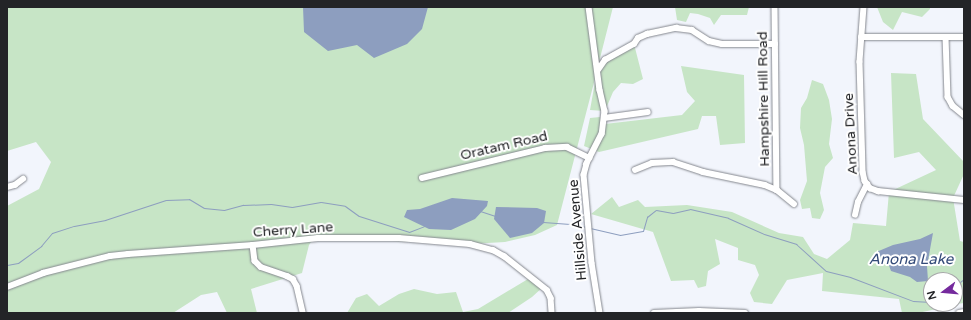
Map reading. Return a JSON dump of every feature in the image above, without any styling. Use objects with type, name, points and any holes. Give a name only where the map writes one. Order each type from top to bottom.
[{"type":"street","name":"Hillside Avenue","points":[[589,7],[605,111],[602,134],[590,158],[584,175],[591,234],[592,263],[600,313]]},
{"type":"street","name":"Hampshire Hill Road","points":[[775,7],[777,190]]},
{"type":"street","name":"Anona Drive","points":[[864,7],[861,37],[863,172],[867,184],[878,191],[964,200]]},
{"type":"street","points":[[598,70],[605,60],[634,44],[638,38],[647,34],[676,28],[692,30],[709,41],[722,44],[776,44]]},
{"type":"street","points":[[861,37],[964,37]]},
{"type":"street","points":[[946,37],[948,97],[953,106],[964,115]]},
{"type":"street","points":[[604,118],[648,112]]},
{"type":"street","name":"Oratam Road","points":[[422,178],[545,148],[568,147],[590,158]]},
{"type":"street","points":[[635,170],[652,162],[673,162],[703,172],[752,181],[777,190],[794,204]]},
{"type":"street","points":[[7,188],[15,185],[23,179]]},
{"type":"street","points":[[855,215],[858,202],[867,184]]},
{"type":"street","name":"Cherry Lane","points":[[7,287],[43,273],[110,256],[318,238],[399,238],[470,244],[493,250],[504,256],[550,294],[552,313]]},
{"type":"street","points":[[253,244],[255,261],[260,267],[293,279],[297,286],[303,313]]},
{"type":"street","points":[[959,313],[964,312]]},
{"type":"street","points":[[654,313],[746,313]]},
{"type":"green space","points":[[7,7],[613,7],[597,70],[605,60],[634,44],[643,79],[633,84],[621,83],[613,92],[605,111],[590,110],[597,71],[557,225],[535,235],[505,242],[470,244],[314,238],[309,245],[302,273],[251,289],[257,313],[227,313],[217,292],[201,295],[173,313],[7,313],[7,206],[39,189],[51,162],[36,142],[7,151]]},
{"type":"green space","points":[[675,7],[749,7],[747,15],[721,15],[714,25],[710,18],[698,14],[690,13],[686,22],[677,20]]},
{"type":"green space","points":[[877,7],[930,7],[930,9],[922,17],[902,12],[893,30],[883,22]]},
{"type":"green space","points":[[681,66],[744,75],[745,143],[720,145],[716,116],[702,116],[698,129],[599,152],[584,146],[590,118],[600,117],[605,124],[682,115],[695,101],[687,92]]},
{"type":"green space","points":[[891,73],[916,74],[923,119],[964,162],[964,174],[953,198],[960,241],[964,242],[964,303],[963,272],[923,272],[923,312],[918,313],[902,313],[899,299],[822,291],[823,273],[787,280],[772,304],[754,302],[750,293],[759,275],[755,265],[738,260],[738,248],[715,239],[720,264],[708,271],[706,286],[698,288],[694,280],[671,281],[653,232],[591,214],[612,197],[619,207],[638,200],[645,207],[687,205],[732,212],[779,233],[803,237],[814,254],[827,259],[850,240],[853,223],[886,226],[889,192],[936,170],[919,152],[894,158]]},
{"type":"green space","points":[[812,80],[823,84],[829,100],[832,119],[829,144],[833,158],[825,167],[820,193],[824,210],[820,219],[812,218],[810,208],[802,209],[800,200],[807,181],[804,145],[800,128],[801,108],[807,98]]},
{"type":"green space","points":[[528,279],[543,287],[532,297],[508,313],[347,313],[356,298],[367,294],[379,306],[399,294],[414,289],[437,294],[456,292],[463,312],[478,309]]},
{"type":"water","points":[[303,7],[428,7],[422,29],[407,44],[374,58],[357,45],[328,51],[304,32]]},
{"type":"water","points":[[452,198],[488,201],[487,206],[475,219],[451,230],[429,229],[404,217],[407,210],[420,209]]},
{"type":"water","points":[[496,207],[537,208],[546,211],[544,223],[532,233],[510,238],[494,219]]},
{"type":"water","name":"Anona Lake","points":[[933,233],[927,266],[927,272],[923,272],[923,281],[917,282],[910,277],[891,271],[887,260],[874,253],[893,245],[920,239]]},
{"type":"waterway","points":[[7,265],[18,263],[41,246],[52,233],[74,226],[105,220],[166,200],[189,199],[204,208],[224,210],[243,205],[271,204],[292,207],[321,202],[345,206],[359,216],[409,232],[425,226]]},
{"type":"waterway","points":[[590,228],[620,235],[643,231],[647,217],[656,210],[673,213],[690,209],[728,218],[764,234],[796,244],[826,271],[850,277],[913,301],[923,302]]},
{"type":"waterway","points":[[480,211],[495,216]]},
{"type":"waterway","points":[[543,222],[587,227]]}]
